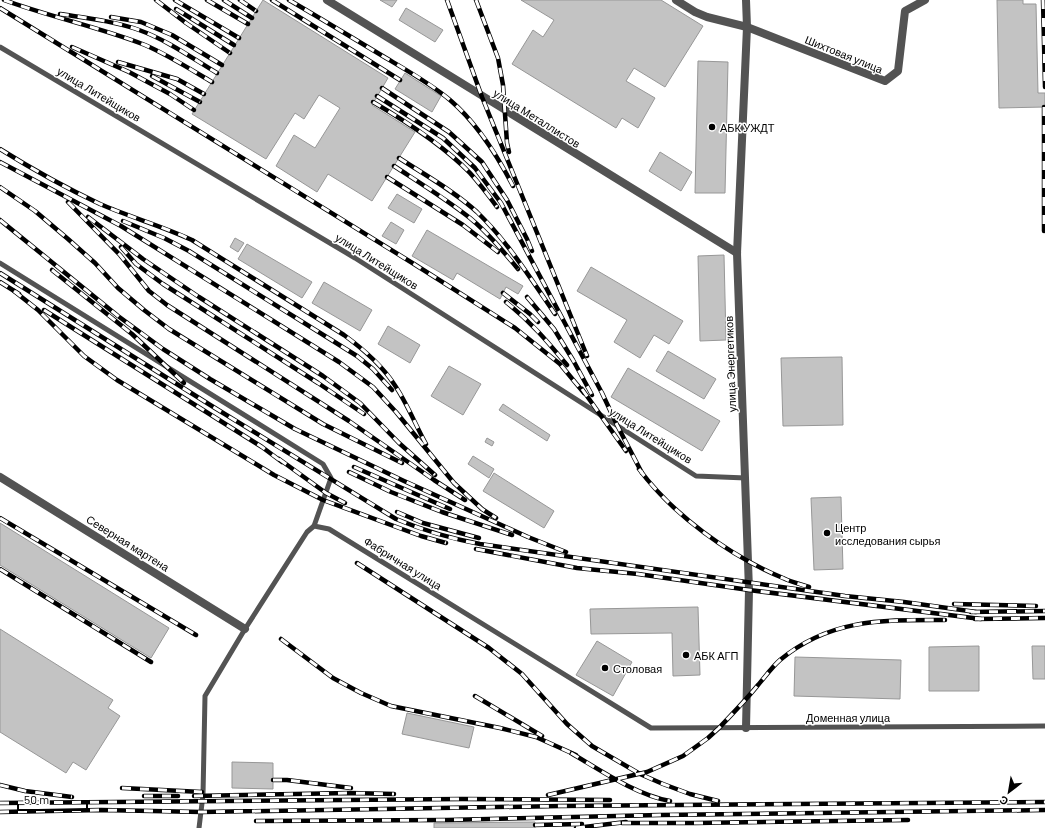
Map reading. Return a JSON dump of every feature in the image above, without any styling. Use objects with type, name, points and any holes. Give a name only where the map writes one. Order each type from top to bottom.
[{"type":"street","name":"улица Металлистов","points":[[327,0],[737,253]]},
{"type":"street","points":[[676,0],[695,12],[707,17],[747,27]]},
{"type":"street","name":"улица Энергетиков","points":[[746,0],[747,27],[737,253],[749,590],[746,728]]},
{"type":"street","name":"Шихтовая улица","points":[[747,27],[885,81],[898,71],[905,11],[925,0]]},
{"type":"street","name":"Северная мартена","points":[[0,477],[245,629]]},
{"type":"lane","name":"улица Литейщиков","points":[[0,47],[355,258],[696,476],[746,478]]},
{"type":"lane","points":[[0,263],[323,464],[331,478],[314,526],[307,532],[245,629],[205,696],[203,801],[200,828]]},
{"type":"lane","name":"Фабричная улица","points":[[314,526],[329,529],[651,728]]},
{"type":"lane","name":"Доменная улица","points":[[651,728],[1045,726]]},
{"type":"building","points":[[263,0],[388,78],[372,105],[415,132],[372,201],[328,174],[317,192],[276,166],[294,135],[315,148],[340,108],[319,95],[304,119],[295,113],[266,159],[192,114]]},
{"type":"building","points":[[380,0],[397,0],[392,7]]},
{"type":"building","points":[[521,0],[661,0],[703,26],[665,87],[634,68],[626,81],[655,98],[638,128],[622,118],[616,128],[512,64],[533,30],[543,37],[554,20]]},
{"type":"building","points":[[997,0],[1023,0],[1023,4],[1036,4],[1038,93],[1045,93],[1045,107],[999,108]]},
{"type":"building","points":[[406,8],[443,30],[435,42],[399,20]]},
{"type":"building","name":"АБК УЖДТ","points":[[698,61],[728,62],[725,193],[695,193]]},
{"type":"building","points":[[405,73],[441,96],[432,112],[395,89]]},
{"type":"building","points":[[660,152],[692,172],[681,191],[649,171]]},
{"type":"building","points":[[397,194],[422,209],[414,223],[388,208]]},
{"type":"building","points":[[391,222],[404,230],[396,244],[382,236]]},
{"type":"building","points":[[427,230],[523,286],[518,294],[506,287],[500,299],[457,273],[453,280],[412,256]]},
{"type":"building","points":[[235,238],[244,243],[238,252],[230,247]]},
{"type":"building","points":[[247,244],[312,282],[302,298],[238,259]]},
{"type":"building","points":[[724,255],[726,340],[700,341],[698,256]]},
{"type":"building","points":[[591,267],[683,321],[669,344],[654,335],[640,358],[614,342],[627,320],[577,291]]},
{"type":"building","points":[[324,282],[372,310],[360,331],[312,303]]},
{"type":"building","points":[[388,326],[420,345],[410,363],[378,344]]},
{"type":"building","points":[[668,351],[716,379],[704,399],[656,371]]},
{"type":"building","points":[[842,357],[843,425],[783,426],[781,358]]},
{"type":"building","points":[[449,366],[481,384],[463,415],[431,396]]},
{"type":"building","points":[[628,368],[720,421],[702,451],[611,397]]},
{"type":"building","points":[[503,404],[550,435],[547,441],[499,410]]},
{"type":"building","points":[[487,438],[494,442],[492,446],[485,442]]},
{"type":"building","points":[[473,456],[494,469],[489,478],[468,464]]},
{"type":"building","points":[[494,473],[554,511],[544,528],[483,491]]},
{"type":"building","name":"Центр исследования сырья","points":[[841,497],[843,569],[814,570],[811,498]]},
{"type":"building","points":[[0,523],[169,628],[151,658],[0,565]]},
{"type":"building","name":"АБК АГП","points":[[698,607],[700,675],[673,676],[672,633],[591,634],[590,609]]},
{"type":"building","points":[[0,629],[113,700],[108,708],[120,716],[86,770],[73,762],[66,773],[0,732]]},
{"type":"building","name":"Столовая","points":[[597,641],[632,662],[613,696],[576,675]]},
{"type":"building","points":[[979,646],[979,691],[929,691],[929,647]]},
{"type":"building","points":[[1032,646],[1045,646],[1045,679],[1033,679]]},
{"type":"building","points":[[795,657],[901,660],[900,699],[794,696]]},
{"type":"building","points":[[407,713],[474,727],[469,748],[402,734]]},
{"type":"building","points":[[232,762],[273,763],[273,789],[232,788]]},
{"type":"building","points":[[535,822],[535,828],[434,828],[434,823]]},
{"type":"railway","points":[[4,0],[145,45],[212,82]]},
{"type":"railway","points":[[156,0],[186,23],[230,53]]},
{"type":"railway","points":[[175,0],[239,38]]},
{"type":"railway","points":[[207,0],[248,24]]},
{"type":"railway","points":[[224,0],[252,18]]},
{"type":"railway","points":[[240,0],[256,11]]},
{"type":"railway","points":[[272,0],[400,80]]},
{"type":"railway","points":[[289,0],[419,78],[450,100],[478,129],[513,186]]},
{"type":"railway","points":[[447,0],[482,97],[587,356]]},
{"type":"railway","points":[[476,0],[498,58],[503,85],[509,152]]},
{"type":"railway","points":[[1043,0],[1045,87]]},
{"type":"railway","points":[[0,8],[515,328],[560,364],[584,393]]},
{"type":"railway","points":[[176,9],[234,45]]},
{"type":"railway","points":[[60,14],[110,22],[139,30],[189,55],[217,73]]},
{"type":"railway","points":[[111,17],[141,22],[172,35],[222,65]]},
{"type":"railway","points":[[72,47],[129,72],[170,94],[194,110]]},
{"type":"railway","points":[[118,62],[177,79],[204,94]]},
{"type":"railway","points":[[152,76],[200,102]]},
{"type":"railway","points":[[382,88],[449,132],[482,162],[507,200],[532,251]]},
{"type":"railway","points":[[377,96],[443,138],[475,168],[501,203],[602,393],[642,473]]},
{"type":"railway","points":[[373,102],[412,126],[448,153],[470,173],[497,207]]},
{"type":"railway","points":[[1044,107],[1044,231]]},
{"type":"railway","points":[[0,149],[49,178],[100,204],[192,240],[344,335],[371,357],[389,377],[399,391],[426,444]]},
{"type":"railway","points":[[399,158],[449,190],[477,212],[509,248],[555,314]]},
{"type":"railway","points":[[0,162],[121,226],[339,362],[373,387],[396,412],[454,483],[482,509],[496,518]]},
{"type":"railway","points":[[394,166],[470,218],[489,236],[518,269]]},
{"type":"railway","points":[[387,177],[463,225],[498,252]]},
{"type":"railway","points":[[0,187],[35,211],[95,263],[118,288],[169,329],[323,424],[402,463]]},
{"type":"railway","points":[[68,202],[120,255],[149,291],[167,305],[349,421],[465,500]]},
{"type":"railway","points":[[88,217],[143,259],[199,297],[323,376],[360,403],[399,443],[435,475]]},
{"type":"railway","points":[[0,220],[118,316],[163,349],[210,379],[295,429],[404,481],[528,537],[566,552]]},
{"type":"railway","points":[[123,221],[164,238],[189,251],[357,356],[373,369],[392,390]]},
{"type":"railway","points":[[121,247],[136,264],[163,284],[364,414]]},
{"type":"railway","points":[[52,270],[132,334],[184,383]]},
{"type":"railway","points":[[0,273],[215,408],[396,519],[437,534],[480,544],[845,596],[976,612]]},
{"type":"railway","points":[[0,282],[19,294]]},
{"type":"railway","points":[[14,291],[38,310],[84,356],[117,380],[274,475],[323,500],[421,536],[446,543]]},
{"type":"railway","points":[[503,293],[538,322]]},
{"type":"railway","points":[[527,297],[554,329],[592,395]]},
{"type":"railway","points":[[506,302],[531,324],[567,365]]},
{"type":"railway","points":[[44,310],[262,447],[282,462]]},
{"type":"railway","points":[[582,389],[626,451]]},
{"type":"railway","points":[[279,459],[326,493],[345,503]]},
{"type":"railway","points":[[354,467],[450,509]]},
{"type":"railway","points":[[639,469],[668,502],[686,518],[723,546],[763,569],[789,581],[809,587]]},
{"type":"railway","points":[[349,472],[391,492],[442,512],[512,535]]},
{"type":"railway","points":[[397,512],[423,523],[479,538]]},
{"type":"railway","points":[[0,518],[196,635]]},
{"type":"railway","points":[[476,549],[577,568],[638,574],[749,590],[981,619]]},
{"type":"railway","points":[[357,563],[489,648],[522,674],[567,724],[592,746],[640,774],[690,794],[718,801]]},
{"type":"railway","points":[[0,569],[151,662]]},
{"type":"railway","points":[[954,604],[1036,606]]},
{"type":"railway","points":[[971,612],[1045,611]]},
{"type":"railway","points":[[975,619],[1045,618]]},
{"type":"railway","points":[[548,795],[647,772],[683,756],[719,728],[744,702],[780,660],[799,646],[819,636],[859,624],[901,620],[945,620]]},
{"type":"railway","points":[[281,639],[333,678],[361,693],[391,706],[500,728],[536,737],[576,755]]},
{"type":"railway","points":[[475,696],[542,736]]},
{"type":"railway","points":[[571,753],[631,788],[657,798],[670,801]]},
{"type":"railway","points":[[273,780],[287,780],[351,788]]},
{"type":"railway","points":[[0,785],[25,791],[72,797]]},
{"type":"railway","points":[[122,788],[202,792]]},
{"type":"railway","points":[[194,796],[350,793],[394,794]]},
{"type":"railway","points":[[144,796],[178,796]]},
{"type":"railway","points":[[0,803],[462,799],[610,800]]},
{"type":"railway","points":[[0,812],[101,810],[202,812],[561,806],[1045,802]]},
{"type":"railway","points":[[256,821],[447,820],[660,815],[1045,810]]},
{"type":"railway","points":[[622,823],[908,820]]},
{"type":"railway","points":[[576,828],[626,822]]},
{"type":"railway","points":[[535,825],[582,824]]},
{"type":"place","name":"АБК УЖДТ","points":[[712,127]]},
{"type":"place","name":"Центр исследования сырья","points":[[827,533]]},
{"type":"place","name":"АБК АГП","points":[[686,655]]},
{"type":"place","name":"Столовая","points":[[605,668]]}]
